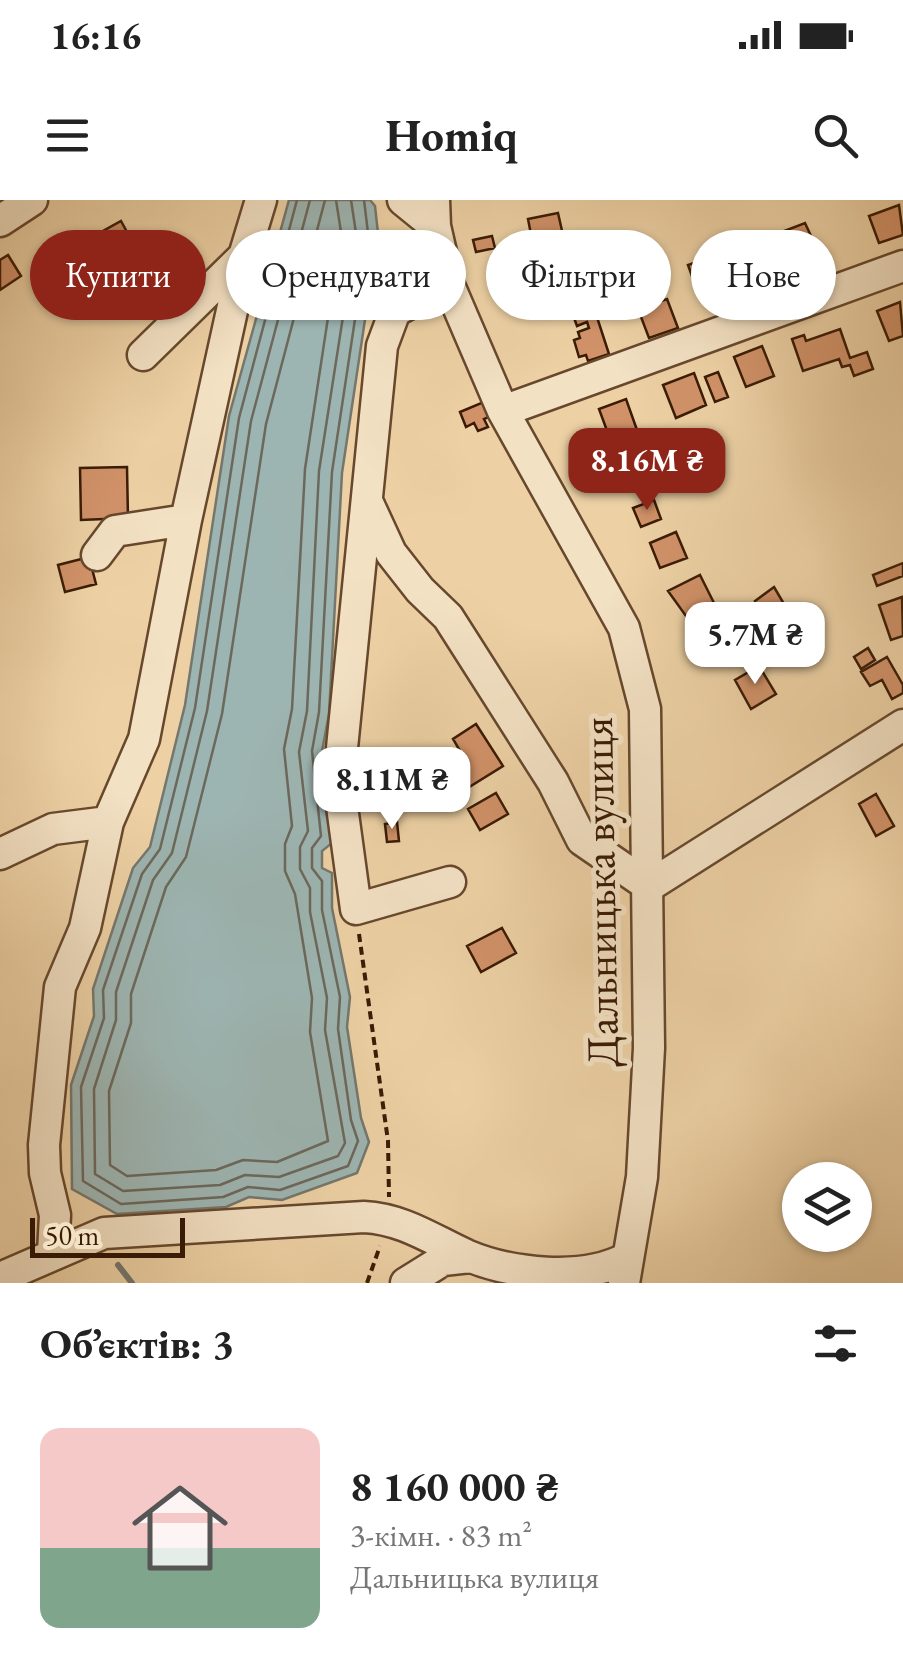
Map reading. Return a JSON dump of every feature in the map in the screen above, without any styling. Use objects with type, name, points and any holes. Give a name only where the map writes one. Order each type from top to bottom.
[{"type":"street","points":[[0,221],[32,200]]},
{"type":"street","points":[[252,230],[261,200]]},
{"type":"street","points":[[403,200],[435,213]]},
{"type":"street","points":[[503,411],[903,266]]},
{"type":"street","points":[[143,356],[226,274]]},
{"type":"street","points":[[53,1253],[56,1227],[44,1146],[60,988],[85,928],[108,822],[144,739],[230,320]]},
{"type":"street","points":[[390,320],[342,748],[342,800],[356,910],[450,882]]},
{"type":"street","name":"Дальницька вулиця","points":[[464,320],[503,411],[624,628],[647,738],[649,1048],[642,1177],[625,1271]]},
{"type":"street","points":[[367,501],[391,553],[448,617],[553,782],[582,840],[649,886],[903,725]]},
{"type":"street","points":[[97,555],[115,531],[186,520]]},
{"type":"street","points":[[0,854],[53,829],[108,822]]},
{"type":"street","points":[[52,1196],[75,1220],[104,1233]]},
{"type":"street","points":[[0,1278],[104,1233],[388,1218],[470,1256],[554,1272],[612,1267],[625,1271]]},
{"type":"street","points":[[406,1283],[443,1260],[470,1256]]},
{"type":"path","points":[[356,910],[374,1064],[388,1141],[388,1218],[368,1283]]},
{"type":"water","points":[[289,200],[370,200],[375,206],[378,230],[281,230]]},
{"type":"water","points":[[256,320],[365,320],[342,473],[329,714],[322,751],[332,843],[322,851],[322,868],[332,873],[332,908],[350,997],[347,1027],[361,1118],[369,1142],[357,1173],[282,1200],[249,1197],[226,1207],[117,1214],[72,1189],[71,1085],[94,1016],[93,989],[133,868],[150,847],[185,705],[229,416]]},
{"type":"building","points":[[899,205],[903,235],[879,243],[869,216]]},
{"type":"building","points":[[558,213],[562,230],[530,230],[528,219]]},
{"type":"building","points":[[121,221],[126,230],[105,230]]},
{"type":"building","points":[[805,223],[808,230],[787,230]]},
{"type":"building","points":[[486,237],[486,250],[476,252],[473,240]]},
{"type":"building","points":[[8,255],[21,276],[0,290],[0,260]]},
{"type":"building","points":[[900,302],[903,336],[889,341],[877,311]]},
{"type":"building","points":[[671,310],[678,328],[649,338],[642,320],[671,320]]},
{"type":"building","points":[[575,320],[598,320],[609,354],[588,361],[586,355],[579,357],[574,340],[580,338],[578,332],[589,328],[587,322],[577,326]]},
{"type":"building","points":[[840,329],[850,358],[867,352],[873,369],[854,376],[850,365],[842,367],[839,359],[803,371],[792,339],[804,335],[806,341]]},
{"type":"building","points":[[762,346],[774,376],[746,387],[734,357]]},
{"type":"building","points":[[718,372],[728,397],[715,402],[705,377]]},
{"type":"building","points":[[694,373],[706,405],[676,418],[663,385]]},
{"type":"building","points":[[626,399],[637,430],[610,439],[599,409]]},
{"type":"building","points":[[486,401],[493,415],[484,419],[488,427],[478,431],[474,423],[466,427],[460,412]]},
{"type":"building","points":[[634,438],[637,447],[610,457],[607,448]]},
{"type":"building","points":[[646,451],[653,472],[641,477],[633,455]]},
{"type":"building","points":[[127,467],[128,518],[81,520],[80,468]]},
{"type":"building","points":[[654,500],[661,519],[641,527],[633,508]]},
{"type":"building","points":[[676,532],[687,558],[660,568],[650,543]]},
{"type":"building","points":[[89,557],[96,584],[65,592],[58,565]]},
{"type":"building","points":[[903,563],[903,576],[877,586],[873,575]]},
{"type":"building","points":[[700,575],[717,609],[691,623],[668,591]]},
{"type":"building","points":[[774,587],[787,609],[772,618],[765,606],[760,610],[755,601]]},
{"type":"building","points":[[902,597],[903,636],[891,640],[879,605]]},
{"type":"building","points":[[795,626],[801,636],[771,653],[764,643]]},
{"type":"building","points":[[868,648],[875,660],[861,669],[854,657]]},
{"type":"building","points":[[887,657],[903,685],[903,693],[892,699],[882,680],[870,686],[861,672]]},
{"type":"building","points":[[759,666],[776,694],[751,709],[735,680]]},
{"type":"building","points":[[476,724],[503,766],[466,789],[451,764],[463,756],[453,739]]},
{"type":"building","points":[[496,793],[508,814],[480,830],[468,809]]},
{"type":"building","points":[[876,794],[894,826],[876,836],[859,804]]},
{"type":"building","points":[[397,822],[399,841],[387,842],[385,824]]},
{"type":"building","points":[[502,928],[516,953],[481,972],[467,946]]},
{"type":"waterway","points":[[118,1265],[132,1283]]}]
